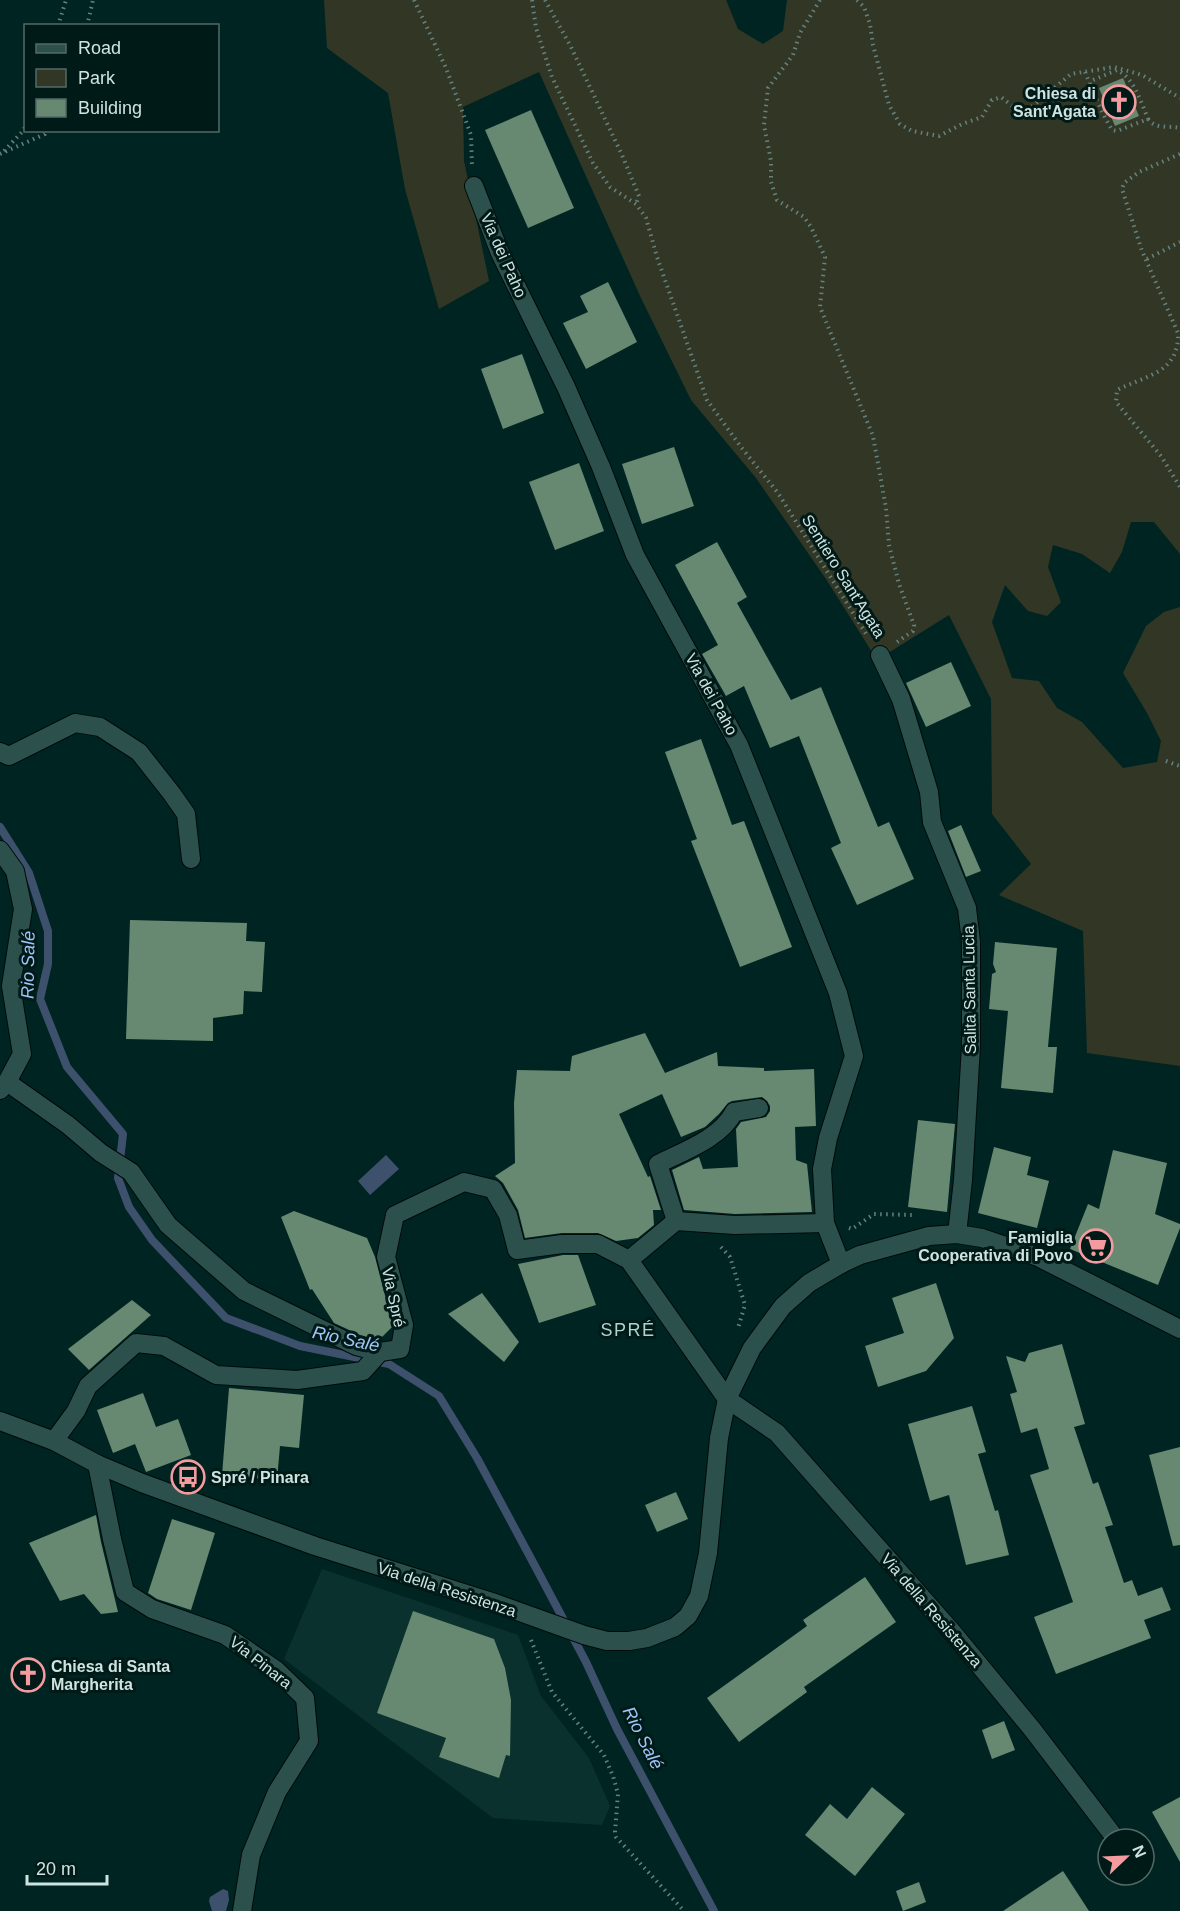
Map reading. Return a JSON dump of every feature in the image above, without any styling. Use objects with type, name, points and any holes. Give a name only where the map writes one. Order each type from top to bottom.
[{"type":"street","name":"Via dei Paho","points":[[474,186],[500,252],[588,437],[635,555],[740,745],[838,993],[854,1056],[828,1138],[822,1169],[825,1223]]},
{"type":"street","name":"Salita Santa Lucia","points":[[879,655],[901,699],[929,792],[932,822],[967,908],[971,942],[971,1046],[963,1180],[957,1234]]},
{"type":"street","points":[[0,752],[9,756],[75,723],[100,727],[139,752],[186,814],[191,860]]},
{"type":"street","points":[[0,850],[15,871],[23,909],[6,980],[22,1054],[4,1086],[68,1125],[101,1153],[132,1172],[168,1225],[244,1291],[357,1346],[380,1352],[363,1371],[297,1380],[216,1375],[164,1346],[136,1343],[88,1386],[76,1411],[54,1441]]},
{"type":"street","points":[[676,1221],[658,1164],[689,1149],[728,1124],[734,1112],[759,1108]]},
{"type":"street","name":"Via Spré","points":[[380,1352],[400,1349],[404,1325],[386,1257],[395,1215],[464,1182],[493,1189],[508,1215],[517,1250],[562,1244],[598,1244],[629,1260]]},
{"type":"street","points":[[727,1400],[629,1260],[676,1221],[735,1226],[825,1223],[841,1264]]},
{"type":"street","name":"Via della Resistenza","points":[[0,1421],[54,1441],[97,1464],[142,1483],[315,1546],[584,1635],[607,1641],[629,1641],[647,1638],[675,1627],[688,1616],[699,1596],[708,1553],[719,1438],[727,1400],[752,1348],[783,1306],[809,1283],[841,1264],[860,1255],[929,1236],[957,1234],[982,1238],[1038,1257],[1180,1329]]},
{"type":"street","name":"Via della Resistenza","points":[[727,1400],[777,1433],[954,1633],[1032,1729],[1107,1827]]},
{"type":"street","name":"Via Pinara","points":[[97,1464],[125,1592],[152,1609],[225,1635],[276,1670],[305,1698],[309,1741],[277,1792],[251,1855],[242,1911]]},
{"type":"path","points":[[59,24],[66,0]]},
{"type":"path","points":[[87,24],[93,0]]},
{"type":"path","points":[[414,0],[446,68],[471,135],[474,186]]},
{"type":"path","name":"Sentiero Sant'Agata","points":[[532,0],[536,28],[552,77],[593,163],[609,187],[636,204],[646,218],[657,257],[707,400],[778,493],[879,655],[913,632],[914,625],[899,584],[889,545],[886,508],[873,436],[820,307],[825,257],[812,226],[804,217],[777,200],[771,182],[771,161],[764,125],[768,88],[792,55],[800,33],[820,0]]},
{"type":"path","points":[[545,0],[572,47],[622,154],[639,196],[636,204]]},
{"type":"path","points":[[857,0],[864,7],[870,24],[873,45],[889,105],[900,124],[912,131],[939,136],[982,117],[992,100],[1001,97],[1020,111],[1029,109],[1071,74],[1116,68],[1142,75],[1180,98]]},
{"type":"path","points":[[1090,84],[1093,80],[1116,68]]},
{"type":"path","points":[[1116,68],[1123,73],[1137,94],[1151,124],[1157,127],[1180,128]]},
{"type":"path","points":[[1085,72],[1112,130],[1117,131],[1148,119]]},
{"type":"path","points":[[1,154],[24,128]]},
{"type":"path","points":[[1,154],[46,132]]},
{"type":"path","points":[[1180,155],[1139,172],[1124,183],[1122,189],[1147,259],[1178,333],[1178,343],[1175,356],[1167,366],[1157,373],[1117,390],[1116,402],[1161,456],[1180,487]]},
{"type":"path","points":[[1147,259],[1180,242]]},
{"type":"path","points":[[1166,761],[1180,765]]},
{"type":"path","points":[[825,1223],[852,1229],[874,1214],[926,1215]]},
{"type":"path","points":[[701,1223],[730,1257],[746,1305],[735,1334],[741,1343],[752,1348]]},
{"type":"path","points":[[512,1610],[530,1637],[552,1692],[604,1755],[618,1794],[616,1837],[684,1911]]},
{"type":"shaded area","points":[[386,1155],[399,1169],[370,1195],[358,1181]]},
{"type":"shaded area","points":[[322,1569],[518,1635],[541,1696],[589,1758],[610,1806],[602,1825],[493,1818],[284,1659]]},
{"type":"shaded area","points":[[223,1889],[228,1891],[229,1900],[226,1911],[212,1911],[210,1897]]},
{"type":"green space","points":[[324,0],[726,0],[738,29],[763,44],[783,31],[787,0],[1180,0],[1180,554],[1154,522],[1131,522],[1122,552],[1110,573],[1082,554],[1053,545],[1048,567],[1061,602],[1047,616],[1028,611],[1005,585],[992,622],[1012,678],[1039,681],[1057,708],[1082,722],[1123,768],[1157,762],[1161,741],[1123,673],[1146,626],[1164,612],[1180,607],[1180,1066],[1087,1053],[1083,931],[999,895],[1031,864],[992,814],[991,699],[949,615],[877,660],[826,579],[756,478],[691,400],[641,298],[539,72],[463,107],[464,161],[489,281],[439,309],[405,189],[388,93],[327,48]]},
{"type":"building","name":"Chiesa di Sant'Agata","points":[[1123,78],[1139,116],[1115,126],[1099,88]]},
{"type":"building","points":[[531,110],[574,208],[528,228],[485,130]]},
{"type":"building","points":[[608,282],[637,342],[586,369],[563,323],[588,312],[580,296]]},
{"type":"building","points":[[522,354],[544,413],[503,429],[481,369]]},
{"type":"building","points":[[674,447],[694,506],[642,524],[622,464]]},
{"type":"building","points":[[579,463],[604,531],[555,550],[529,482]]},
{"type":"building","points":[[717,542],[747,597],[737,603],[791,700],[821,687],[878,827],[889,822],[914,879],[857,905],[831,848],[841,843],[799,736],[770,748],[744,686],[726,696],[702,654],[718,645],[675,565]]},
{"type":"building","points":[[951,662],[971,706],[926,727],[906,683]]},
{"type":"building","points":[[701,739],[732,825],[744,821],[792,947],[740,967],[691,841],[697,839],[665,752]]},
{"type":"building","points":[[961,825],[981,871],[966,877],[948,831]]},
{"type":"building","points":[[130,920],[247,923],[246,941],[265,942],[262,992],[244,991],[243,1014],[213,1018],[213,1041],[126,1039]]},
{"type":"building","points":[[995,942],[1057,948],[1048,1047],[1057,1047],[1053,1093],[1001,1088],[1008,1011],[989,1009],[992,974],[996,972],[993,964]]},
{"type":"building","points":[[645,1033],[665,1073],[717,1052],[718,1066],[764,1068],[764,1071],[814,1069],[816,1126],[795,1127],[796,1160],[807,1164],[812,1212],[735,1214],[684,1210],[672,1170],[699,1157],[703,1169],[738,1167],[736,1129],[741,1122],[766,1117],[770,1106],[762,1097],[732,1101],[705,1127],[681,1137],[662,1094],[619,1114],[648,1177],[650,1176],[661,1210],[653,1210],[654,1225],[638,1238],[616,1241],[598,1233],[562,1233],[525,1238],[518,1210],[503,1183],[495,1176],[515,1163],[514,1103],[517,1070],[570,1071],[572,1056]]},
{"type":"building","points":[[918,1120],[955,1124],[947,1212],[908,1207]]},
{"type":"building","points":[[994,1147],[1031,1157],[1027,1175],[1049,1181],[1037,1228],[978,1213]]},
{"type":"building","points":[[1113,1150],[1167,1163],[1155,1214],[1180,1224],[1180,1228],[1158,1285],[1070,1249],[1088,1204],[1099,1209]]},
{"type":"building","points":[[294,1211],[367,1238],[375,1257],[393,1326],[382,1337],[374,1339],[360,1335],[334,1323],[312,1289],[310,1290],[281,1217]]},
{"type":"building","points":[[563,1255],[578,1255],[596,1305],[539,1323],[518,1264]]},
{"type":"building","points":[[936,1283],[954,1338],[926,1371],[878,1387],[865,1346],[904,1333],[892,1298]]},
{"type":"building","points":[[482,1293],[519,1342],[504,1362],[448,1314]]},
{"type":"building","points":[[132,1300],[151,1315],[89,1370],[68,1349]]},
{"type":"building","points":[[1062,1344],[1085,1424],[1074,1427],[1093,1484],[1098,1482],[1113,1525],[1105,1527],[1124,1583],[1132,1580],[1138,1596],[1162,1587],[1171,1610],[1144,1620],[1151,1638],[1056,1674],[1034,1617],[1073,1602],[1030,1475],[1049,1469],[1037,1428],[1021,1433],[1010,1394],[1017,1392],[1006,1356],[1025,1362],[1029,1353]]},
{"type":"building","points":[[229,1388],[304,1395],[299,1448],[280,1446],[277,1480],[222,1475]]},
{"type":"building","points":[[143,1393],[156,1427],[178,1419],[191,1455],[146,1472],[135,1444],[113,1453],[97,1410]]},
{"type":"building","points":[[972,1406],[986,1452],[978,1454],[995,1511],[998,1510],[1009,1555],[966,1565],[949,1495],[930,1501],[908,1424]]},
{"type":"building","points":[[1180,1447],[1180,1545],[1173,1546],[1149,1455]]},
{"type":"building","points":[[676,1492],[688,1519],[657,1532],[645,1505]]},
{"type":"building","points":[[96,1515],[118,1612],[101,1614],[84,1594],[60,1601],[29,1543]]},
{"type":"building","points":[[172,1519],[215,1533],[191,1610],[157,1599],[148,1593]]},
{"type":"building","points":[[865,1577],[896,1622],[804,1687],[807,1692],[739,1742],[707,1698],[807,1626],[803,1620]]},
{"type":"building","points":[[413,1611],[494,1639],[505,1668],[511,1700],[510,1756],[506,1755],[499,1778],[439,1757],[446,1738],[377,1713]]},
{"type":"building","points":[[1004,1721],[1015,1750],[992,1759],[982,1730]]},
{"type":"building","points":[[872,1787],[905,1814],[855,1876],[805,1835],[830,1804],[847,1819]]},
{"type":"building","points":[[1180,1797],[1180,1862],[1152,1812]]},
{"type":"building","points":[[1063,1871],[1089,1911],[1003,1911]]},
{"type":"building","points":[[919,1882],[926,1902],[903,1911],[896,1891]]},
{"type":"waterway","name":"Rio Salé","points":[[0,827],[29,873],[48,931],[48,964],[40,999],[67,1067],[123,1134],[118,1178],[129,1207],[152,1240],[226,1318],[300,1346],[389,1364],[439,1396],[477,1458],[535,1566],[586,1662],[617,1729],[714,1911]]},
{"type":"place","name":"Chiesa di Sant'Agata","points":[[1119,102]]},
{"type":"place","name":"Famiglia Cooperativa di Povo","points":[[1096,1246]]},
{"type":"place","name":"Spré / Pinara","points":[[188,1477]]},
{"type":"place","name":"Chiesa di Santa Margherita","points":[[28,1675]]},
{"type":"district","name":"SPRÉ","points":[[628,1330]]}]
